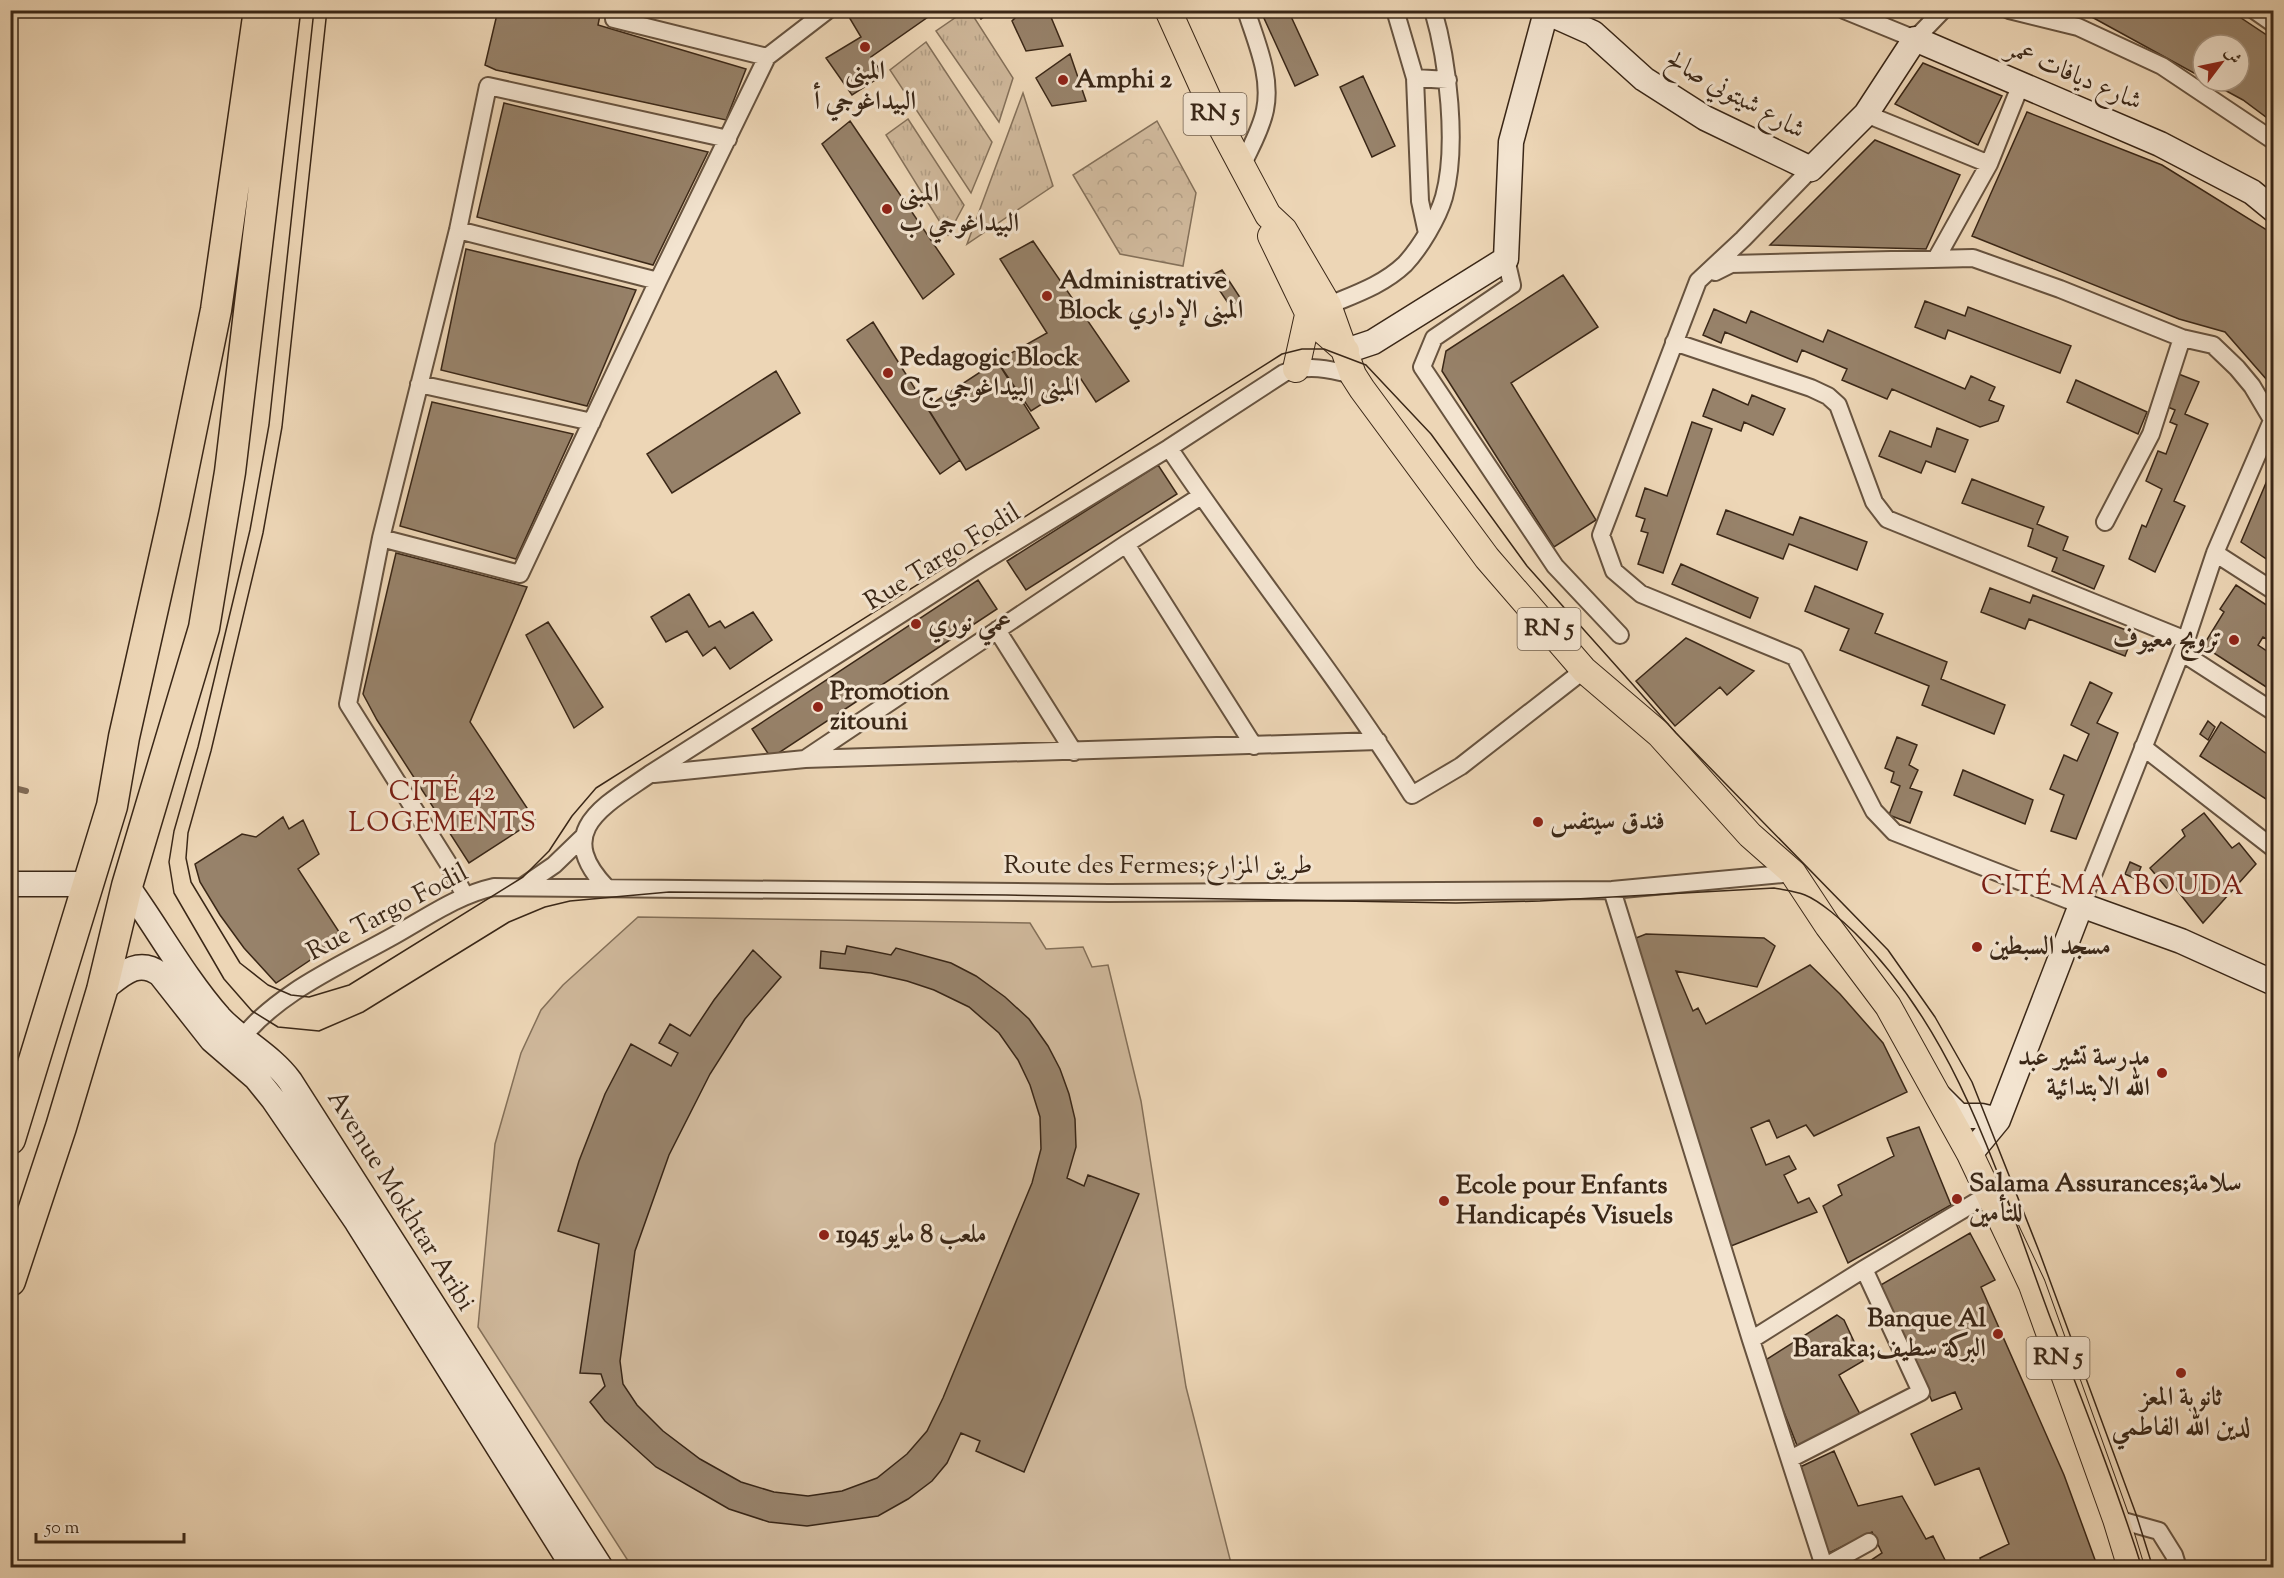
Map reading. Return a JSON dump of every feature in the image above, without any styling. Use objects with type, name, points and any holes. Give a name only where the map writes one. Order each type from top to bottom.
[{"type":"highway","points":[[10,1138],[112,806],[124,737],[174,515],[216,310],[259,10]]},
{"type":"highway","points":[[10,1281],[61,1127],[102,990],[127,886],[204,628],[230,472],[285,10]]},
{"type":"main road","name":"RN 5","points":[[1167,10],[1210,104],[1268,215],[1274,243],[1350,363],[1487,558],[1584,670],[1659,734],[1750,835],[1793,873],[1828,926],[1888,1006],[1970,1154],[2032,1285],[2116,1519],[2131,1568]]},
{"type":"main road","points":[[1296,369],[1318,310]]},
{"type":"street","points":[[381,538],[520,574],[767,57],[828,10]]},
{"type":"street","points":[[1242,166],[1266,110],[1267,90],[1265,70],[1246,10]]},
{"type":"street","points":[[1395,10],[1414,78],[1420,193],[1427,233]]},
{"type":"street","points":[[1318,310],[1364,291],[1389,277],[1404,264],[1421,244],[1444,198],[1449,141],[1448,80],[1433,10]]},
{"type":"street","name":"شارع ديافات عمر","points":[[1844,10],[2160,144],[2252,192],[2274,210]]},
{"type":"street","points":[[1943,10],[1915,39],[1866,114],[1743,239],[1698,281],[1601,535],[1614,572],[1641,594],[1795,657],[1874,811],[1894,832],[2081,905],[2181,941],[2274,983]]},
{"type":"street","points":[[2009,10],[2078,27],[2162,66],[2274,141]]},
{"type":"street","points":[[2254,10],[2274,24]]},
{"type":"street","points":[[1545,11],[1510,142],[1506,259],[1512,285],[1434,338],[1422,367],[1555,566],[1620,635]]},
{"type":"street","name":"شارع شيتوني صالح","points":[[1545,11],[1593,33],[1644,79],[1705,118],[1811,169]]},
{"type":"street","points":[[614,19],[767,57]]},
{"type":"street","points":[[1414,78],[1448,80]]},
{"type":"street","points":[[1936,259],[1989,164],[2021,84]]},
{"type":"street","points":[[465,896],[448,862],[348,704],[381,538],[458,230],[488,86],[728,138]]},
{"type":"street","points":[[1866,114],[1989,164]]},
{"type":"street","points":[[458,230],[658,281]]},
{"type":"street","points":[[1698,281],[1731,264],[1973,258],[2002,267],[2182,338],[2213,345],[2252,386],[2273,420],[2216,553],[2183,646],[1998,1120],[1970,1154]]},
{"type":"street","points":[[1350,363],[1373,342],[1506,259]]},
{"type":"street","points":[[2105,522],[2151,434],[2182,338]]},
{"type":"street","points":[[1674,342],[1811,388],[1828,396],[1838,405],[1874,502],[1887,519],[2183,646],[2274,712]]},
{"type":"street","name":"Rue Targo Fodil","points":[[235,1046],[262,1017],[298,990],[465,896],[494,887],[522,887],[554,865],[582,838],[593,818],[603,808],[650,774],[971,569],[1169,448],[1270,381],[1296,369],[1327,369],[1350,363]]},
{"type":"street","points":[[419,384],[592,422]]},
{"type":"street","points":[[1169,448],[1201,496],[1378,741],[1412,795],[1461,766],[1584,670]]},
{"type":"street","points":[[805,759],[1201,496]]},
{"type":"street","points":[[1126,544],[1254,746]]},
{"type":"street","points":[[2216,553],[2274,591]]},
{"type":"street","points":[[997,630],[1074,752]]},
{"type":"street","points":[[650,774],[805,759],[1378,741]]},
{"type":"street","points":[[2143,747],[2273,848]]},
{"type":"street","points":[[582,838],[589,866],[607,888]]},
{"type":"street","name":"Route des Fermes;طريق المزارع","points":[[522,887],[1109,893],[1612,890],[1793,873]]},
{"type":"street","points":[[10,884],[87,884]]},
{"type":"street","name":"Avenue Mokhtar Aribi","points":[[127,886],[168,950],[217,1015],[256,1078],[273,1099],[357,1222],[574,1568]]},
{"type":"street","points":[[1612,890],[1823,1567],[1869,1542]]},
{"type":"street","name":"Avenue Mokhtar Aribi","points":[[102,990],[132,968],[140,966],[154,970],[212,1040],[235,1046],[273,1061],[290,1082],[601,1568]]},
{"type":"street","points":[[1938,1094],[1959,1116],[1981,1116],[1998,1120]]},
{"type":"street","points":[[1751,1341],[1864,1269],[1989,1194]]},
{"type":"street","points":[[1790,1459],[1921,1392],[1864,1269]]},
{"type":"street","points":[[2116,1519],[2159,1531],[2174,1555],[2178,1568]]},
{"type":"green space","points":[[965,11],[970,11],[1013,78],[999,122],[936,31]]},
{"type":"green space","points":[[926,42],[992,142],[971,193],[890,70]]},
{"type":"green space","points":[[1023,93],[1053,186],[967,244]]},
{"type":"green space","points":[[908,119],[964,205],[948,235],[886,135]]},
{"type":"green space","points":[[1157,121],[1196,193],[1183,266],[1120,254],[1073,175]]},
{"type":"green space","name":"ملعب 8 مايو 1945","points":[[638,917],[1030,923],[1046,949],[1083,947],[1092,967],[1108,965],[1141,1101],[1186,1387],[1232,1567],[632,1567],[478,1327],[495,1144],[521,1053],[541,1010],[563,985]]},
{"type":"building","points":[[498,10],[601,10],[598,25],[746,69],[726,120],[496,70],[485,65]]},
{"type":"building","name":"المبنى البيداغوجي أ","points":[[860,10],[938,10],[871,57],[883,75],[852,95],[826,58],[861,37],[849,17]]},
{"type":"building","points":[[975,10],[994,10],[981,19]]},
{"type":"building","points":[[1023,10],[1048,10],[1063,46],[1026,51],[1012,21]]},
{"type":"building","points":[[1274,10],[1288,10],[1318,75],[1295,86],[1263,16]]},
{"type":"building","points":[[2079,10],[2229,10],[2274,40],[2274,123],[2230,93],[2251,93],[2251,33],[2191,33],[2191,71]]},
{"type":"building","points":[[1070,54],[1086,101],[1052,106],[1036,78]]},
{"type":"building","points":[[1923,63],[2002,96],[1978,145],[1895,104]]},
{"type":"building","points":[[1363,76],[1395,146],[1372,157],[1340,87]]},
{"type":"building","points":[[504,103],[708,152],[653,265],[477,217]]},
{"type":"building","points":[[2027,112],[2162,165],[2274,236],[2274,388],[2225,332],[2179,319],[1972,236]]},
{"type":"building","name":"المبنى البيداغوجي ب","points":[[850,121],[954,274],[923,299],[822,144]]},
{"type":"building","points":[[1875,140],[1960,175],[1926,249],[1770,245]]},
{"type":"building","name":"Administrative Block المبنى الإداري","points":[[1033,241],[1129,381],[1096,402],[1081,379],[1031,411],[997,361],[1047,333],[1000,259]]},
{"type":"building","points":[[466,249],[636,290],[587,406],[441,370]]},
{"type":"building","points":[[1222,270],[1241,299],[1230,306],[1210,276]]},
{"type":"building","points":[[1563,275],[1598,327],[1511,383],[1596,520],[1554,547],[1442,371],[1446,351]]},
{"type":"building","points":[[1925,301],[1965,316],[1968,307],[2071,346],[2060,373],[1948,330],[1945,339],[1915,327]]},
{"type":"building","points":[[1714,309],[1746,323],[1751,311],[1823,342],[1828,330],[1965,389],[1971,376],[1995,387],[1989,400],[2004,406],[1998,421],[1980,427],[1892,389],[1887,399],[1842,380],[1847,369],[1802,350],[1797,362],[1725,332],[1721,343],[1703,335]]},
{"type":"building","name":"Pedagogic Block Cالمبنى البيداغوجي ج","points":[[873,322],[960,460],[940,474],[847,340]]},
{"type":"building","points":[[997,361],[1039,428],[966,470],[927,407]]},
{"type":"building","points":[[776,371],[800,413],[672,493],[647,454]]},
{"type":"building","points":[[2176,373],[2199,382],[2185,414],[2208,424],[2174,501],[2185,506],[2155,572],[2129,559],[2142,525],[2146,527],[2162,489],[2146,481],[2158,451],[2166,454],[2177,425],[2170,422],[2175,410],[2163,405]]},
{"type":"building","points":[[2076,380],[2147,412],[2138,434],[2067,402]]},
{"type":"building","points":[[1713,389],[1748,405],[1752,395],[1785,409],[1773,435],[1744,422],[1741,431],[1703,416]]},
{"type":"building","points":[[432,402],[573,434],[516,559],[400,526]]},
{"type":"building","points":[[1692,422],[1712,429],[1663,573],[1638,564],[1648,533],[1641,531],[1645,519],[1636,516],[1645,488],[1667,496]]},
{"type":"building","points":[[1937,428],[1968,440],[1955,472],[1926,461],[1921,473],[1879,456],[1890,431],[1931,447]]},
{"type":"building","points":[[2274,464],[2274,564],[2241,542]]},
{"type":"building","points":[[1158,465],[1177,494],[1026,590],[1007,561]]},
{"type":"building","points":[[1972,479],[2044,507],[2037,524],[2068,537],[2063,550],[2104,566],[2094,589],[2052,571],[2057,558],[2028,546],[2033,529],[1962,503]]},
{"type":"building","points":[[1726,510],[1793,535],[1800,517],[1867,542],[1857,570],[1789,544],[1783,559],[1717,534]]},
{"type":"building","points":[[396,553],[527,587],[470,722],[535,820],[469,863],[377,720],[363,694]]},
{"type":"building","points":[[1681,564],[1758,598],[1750,618],[1672,584]]},
{"type":"building","points":[[978,580],[997,609],[771,758],[752,729]]},
{"type":"building","name":"ترويج معيوف","points":[[2236,585],[2274,610],[2274,643],[2263,637],[2258,645],[2274,656],[2274,692],[2203,646],[2224,612],[2220,609]]},
{"type":"building","points":[[1815,586],[1883,614],[1875,633],[1947,662],[1941,679],[2005,705],[1994,734],[1922,705],[1929,686],[1840,650],[1849,629],[1805,611]]},
{"type":"building","points":[[1990,588],[2030,603],[2033,595],[2134,633],[2125,656],[2029,619],[2025,629],[1981,612]]},
{"type":"building","points":[[689,594],[709,627],[720,621],[725,628],[753,612],[772,640],[730,669],[715,647],[703,656],[687,631],[666,642],[651,617]]},
{"type":"building","points":[[548,622],[603,707],[574,728],[526,635]]},
{"type":"building","points":[[1686,638],[1754,671],[1727,695],[1720,687],[1675,726],[1636,681]]},
{"type":"building","points":[[2090,682],[2112,693],[2097,723],[2118,733],[2076,839],[2051,831],[2064,795],[2050,789],[2064,755],[2077,761],[2089,734],[2071,725]]},
{"type":"building","points":[[2208,721],[2215,727],[2208,740],[2200,734]]},
{"type":"building","points":[[2221,722],[2274,759],[2274,795],[2269,801],[2200,756]]},
{"type":"building","points":[[1897,737],[1917,745],[1909,765],[1918,770],[1910,788],[1922,792],[1910,823],[1889,815],[1900,786],[1891,782],[1894,772],[1885,768]]},
{"type":"building","points":[[1963,770],[2033,800],[2025,824],[1954,795]]},
{"type":"building","points":[[2204,813],[2232,848],[2239,843],[2256,864],[2203,923],[2173,885],[2169,891],[2150,868],[2185,836],[2182,830]]},
{"type":"building","points":[[283,817],[289,829],[303,820],[319,854],[298,869],[343,938],[276,983],[244,948],[220,915],[200,882],[195,864],[242,834],[256,837]]},
{"type":"building","points":[[2130,862],[2141,867],[2136,879],[2125,874]]},
{"type":"building","points":[[1646,934],[1764,938],[1775,946],[1757,987],[1676,971],[1693,1011],[1698,1008],[1706,1024],[1810,965],[1840,994],[1883,1043],[1907,1092],[1814,1136],[1806,1125],[1777,1138],[1769,1120],[1751,1128],[1766,1165],[1789,1156],[1796,1169],[1784,1175],[1798,1203],[1809,1198],[1817,1212],[1731,1246],[1631,940]]},
{"type":"building","points":[[847,946],[891,955],[896,948],[951,963],[976,976],[1005,997],[1029,1019],[1048,1046],[1069,1094],[1075,1119],[1076,1147],[1067,1178],[1084,1186],[1088,1175],[1139,1194],[1024,1472],[976,1451],[980,1441],[961,1433],[947,1463],[932,1481],[908,1499],[878,1516],[807,1526],[769,1522],[729,1509],[656,1467],[605,1421],[590,1402],[605,1386],[601,1374],[580,1373],[599,1244],[558,1231],[579,1161],[605,1094],[631,1044],[671,1066],[678,1053],[659,1043],[670,1024],[690,1036],[714,1000],[753,950],[781,977],[745,1019],[710,1074],[669,1155],[635,1251],[620,1361],[623,1384],[637,1405],[663,1431],[700,1459],[741,1482],[774,1492],[808,1496],[842,1491],[877,1478],[907,1454],[927,1431],[943,1398],[1032,1183],[1041,1149],[1040,1117],[1030,1085],[1018,1060],[999,1033],[969,1007],[934,990],[871,973],[820,968],[821,951],[845,954]]},
{"type":"building","points":[[1919,1127],[1951,1205],[1848,1263],[1823,1206],[1842,1195],[1838,1185],[1894,1156],[1887,1138]]},
{"type":"building","points":[[1970,1233],[1995,1280],[1981,1287],[2064,1475],[2098,1568],[1982,1568],[1980,1558],[2009,1544],[1979,1468],[1935,1485],[1911,1434],[1962,1409],[1955,1392],[1932,1401],[1879,1286]]},
{"type":"building","points":[[1837,1315],[1844,1320],[1863,1361],[1839,1375],[1861,1416],[1798,1448],[1764,1361]]},
{"type":"building","points":[[1834,1451],[1858,1506],[1902,1496],[1926,1539],[1933,1536],[1949,1568],[1921,1568],[1919,1564],[1911,1568],[1859,1568],[1882,1553],[1872,1532],[1829,1553],[1798,1468]]},
{"type":"waterway","points":[[10,787],[26,791]]},
{"type":"tram line","points":[[314,10],[269,425],[250,530],[198,747],[174,831],[169,862],[174,893],[224,979],[252,1011],[278,1027],[319,1031],[363,1012],[509,922],[545,907],[570,901],[669,892],[1456,903],[1540,901],[1774,888],[1801,894],[1817,902],[1844,923],[1891,974],[1923,1018],[1950,1064],[1994,1164],[2142,1568]]},
{"type":"tram line","points":[[327,10],[282,427],[263,533],[211,751],[188,833],[186,858],[191,882],[240,963],[268,985],[291,995],[309,997],[349,985],[523,877],[549,851],[572,816],[596,788],[1282,354],[1302,349],[1324,349],[1366,365],[1431,434],[1527,566],[1676,733],[1888,950],[1935,1017],[1972,1082],[2039,1251],[2136,1514],[2153,1568]]},
{"type":"place","name":"المبنى البيداغوجي أ","points":[[865,47]]},
{"type":"place","name":"Amphi 2","points":[[1063,80]]},
{"type":"place","name":"المبنى البيداغوجي ب","points":[[887,209]]},
{"type":"place","name":"Administrative Block المبنى الإداري","points":[[1047,296]]},
{"type":"place","name":"Pedagogic Block Cالمبنى البيداغوجي ج","points":[[888,373]]},
{"type":"place","name":"عمي نوري","points":[[916,624]]},
{"type":"place","name":"ترويج معيوف","points":[[2234,640]]},
{"type":"place","name":"Promotion zitouni","points":[[818,707]]},
{"type":"place","name":"فندق سيتفس","points":[[1538,822]]},
{"type":"place","name":"مسجد السبطين","points":[[1977,947]]},
{"type":"place","name":"مدرسة تشير عبد الله الابتدائية","points":[[2162,1073]]},
{"type":"place","name":"Salama Assurances;سلامة للتأمين","points":[[1957,1199]]},
{"type":"place","name":"Ecole pour Enfants Handicapés Visuels","points":[[1444,1201]]},
{"type":"place","name":"ملعب 8 مايو 1945","points":[[824,1235]]},
{"type":"place","name":"Banque Al Baraka;البركة سطيف","points":[[1998,1334]]},
{"type":"place","name":"ثانوية المعز لدين الله الفاطمي","points":[[2181,1373]]},
{"type":"district","name":"CITÉ 42 LOGEMENTS","points":[[443,808]]},
{"type":"district","name":"CITÉ MAABOUDA","points":[[2113,887]]}]
